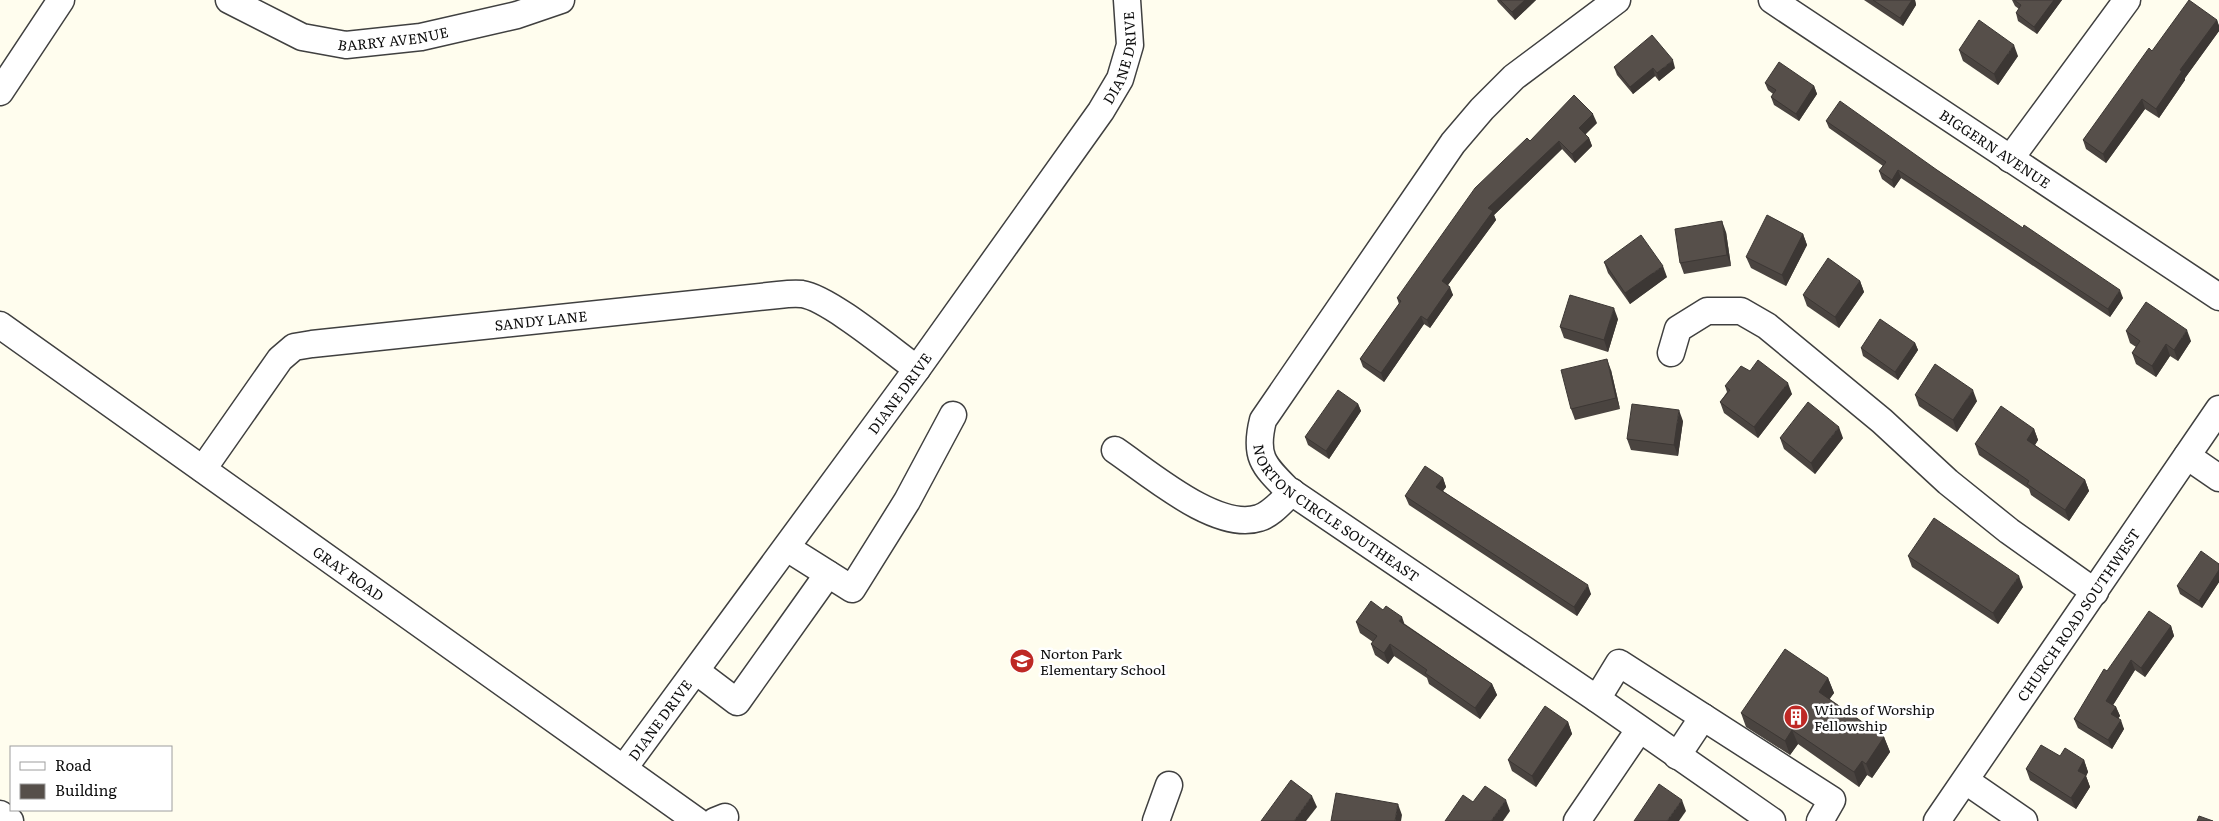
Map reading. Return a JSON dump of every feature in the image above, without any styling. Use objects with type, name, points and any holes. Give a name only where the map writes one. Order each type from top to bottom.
[{"type":"street","points":[[0,92],[61,0]]},
{"type":"street","name":"BARRY AVENUE","points":[[229,0],[302,36],[346,45],[421,37],[517,15],[561,0]]},
{"type":"street","name":"DIANE DRIVE","points":[[624,768],[787,548],[1082,139],[1120,79],[1130,45],[1127,0]]},
{"type":"street","name":"NORTON CIRCLE SOUTHEAST","points":[[1618,0],[1514,77],[1482,109],[1453,143],[1263,420],[1259,437],[1259,452],[1273,475],[1292,492],[1597,698],[1639,730],[1772,821]]},
{"type":"street","name":"BIGGERN AVENUE","points":[[1772,0],[2219,297]]},
{"type":"street","points":[[2010,159],[2127,0]]},
{"type":"street","name":"SANDY LANE","points":[[203,469],[280,359],[294,347],[312,344],[802,294],[820,300],[841,313],[917,369]]},
{"type":"street","points":[[1671,353],[1678,329],[1707,312],[1741,311],[1767,326],[1882,421],[1956,488],[2009,531],[2095,592]]},
{"type":"street","name":"GRAY ROAD","points":[[0,325],[698,821]]},
{"type":"street","name":"CHURCH ROAD SOUTHWEST","points":[[1937,821],[2219,409]]},
{"type":"street","points":[[787,548],[852,589],[907,501],[953,415]]},
{"type":"street","points":[[1115,450],[1190,502],[1228,519],[1242,522],[1260,518],[1274,510],[1292,492]]},
{"type":"street","points":[[2188,456],[2219,478]]},
{"type":"street","points":[[696,671],[737,702],[828,574]]},
{"type":"street","points":[[1597,698],[1619,663],[1832,800],[1820,821]]},
{"type":"street","points":[[1677,756],[1703,717]]},
{"type":"street","points":[[1577,821],[1639,730]]},
{"type":"street","points":[[1966,780],[2024,821]]},
{"type":"street","points":[[1156,821],[1169,785]]},
{"type":"street","points":[[0,814],[10,821]]},
{"type":"building","points":[[1500,0],[1525,0],[1512,12]]},
{"type":"building","points":[[1873,0],[1912,0],[1900,18]]},
{"type":"building","points":[[2014,0],[2054,0],[2034,27],[2016,13],[2021,5]]},
{"type":"building","points":[[2189,0],[2217,20],[2180,70],[2182,71],[2156,109],[2142,99],[2103,154],[2083,140],[2149,48],[2152,51]]},
{"type":"building","points":[[1979,20],[2014,45],[1994,74],[1959,50]]},
{"type":"building","points":[[1652,35],[1673,60],[1657,73],[1653,68],[1630,87],[1614,67]]},
{"type":"building","points":[[1779,62],[1814,86],[1796,114],[1771,97],[1776,90],[1765,83]]},
{"type":"building","points":[[1574,95],[1593,114],[1579,128],[1589,138],[1572,154],[1559,141],[1488,208],[1493,211],[1442,281],[1450,287],[1427,320],[1421,316],[1381,373],[1360,359],[1401,301],[1397,298],[1475,188],[1527,138],[1530,141]]},
{"type":"building","points":[[1840,101],[1937,170],[2023,228],[2024,225],[2120,290],[2108,309],[1898,170],[1892,180],[1879,171],[1886,162],[1826,121]]},
{"type":"building","points":[[1767,215],[1803,234],[1782,275],[1746,257]]},
{"type":"building","points":[[1722,221],[1727,255],[1680,263],[1675,229]]},
{"type":"building","points":[[1641,235],[1663,266],[1625,293],[1604,262]]},
{"type":"building","points":[[1828,258],[1860,281],[1835,317],[1803,295]]},
{"type":"building","points":[[1570,295],[1614,308],[1604,340],[1560,327]]},
{"type":"building","points":[[2146,302],[2187,330],[2174,350],[2166,344],[2152,366],[2132,353],[2140,341],[2126,331]]},
{"type":"building","points":[[1880,319],[1915,343],[1895,372],[1861,348]]},
{"type":"building","points":[[1607,359],[1616,398],[1571,409],[1561,370]]},
{"type":"building","points":[[1758,360],[1788,383],[1754,427],[1720,402],[1730,390],[1725,386],[1741,366],[1750,371]]},
{"type":"building","points":[[1935,364],[1973,390],[1953,420],[1915,395]]},
{"type":"building","points":[[1338,390],[1358,404],[1326,451],[1305,437]]},
{"type":"building","points":[[1808,402],[1839,427],[1811,463],[1780,438]]},
{"type":"building","points":[[1632,404],[1679,410],[1674,445],[1627,439]]},
{"type":"building","points":[[2001,406],[2034,429],[2027,440],[2085,480],[2065,510],[2027,484],[2029,481],[1975,444]]},
{"type":"building","points":[[1425,466],[1443,478],[1436,487],[1588,585],[1574,607],[1405,496]]},
{"type":"building","points":[[1934,518],[2019,576],[1993,613],[1908,556]]},
{"type":"building","points":[[2201,551],[2219,564],[2219,570],[2199,601],[2177,586]]},
{"type":"building","points":[[1371,601],[1383,610],[1386,606],[1402,617],[1399,621],[1492,684],[1475,708],[1425,673],[1427,670],[1390,644],[1384,653],[1371,644],[1377,636],[1356,622]]},
{"type":"building","points":[[2149,611],[2171,626],[2141,668],[2131,660],[2106,701],[2116,707],[2111,714],[2121,720],[2108,740],[2074,719],[2104,669],[2107,671]]},
{"type":"building","name":"Winds of Worship Fellowship","points":[[1785,649],[1828,678],[1819,692],[1884,737],[1866,764],[1862,761],[1854,772],[1792,730],[1785,741],[1741,713]]},
{"type":"building","points":[[1545,706],[1568,722],[1532,776],[1508,760]]},
{"type":"building","points":[[2041,745],[2060,756],[2065,748],[2084,760],[2078,771],[2086,775],[2071,798],[2026,769]]},
{"type":"building","points":[[1291,780],[1312,796],[1294,821],[1261,821]]},
{"type":"building","points":[[1659,784],[1682,800],[1667,821],[1634,821]]},
{"type":"building","points":[[1485,786],[1506,800],[1491,821],[1445,821],[1463,795],[1473,802]]},
{"type":"building","points":[[1336,793],[1398,804],[1395,821],[1331,821]]},
{"type":"building","points":[[2199,816],[2213,821],[2197,821]]},
{"type":"place","name":"Norton Park Elementary School","points":[[1022,661]]},
{"type":"place","name":"Winds of Worship Fellowship","points":[[1796,717]]}]
